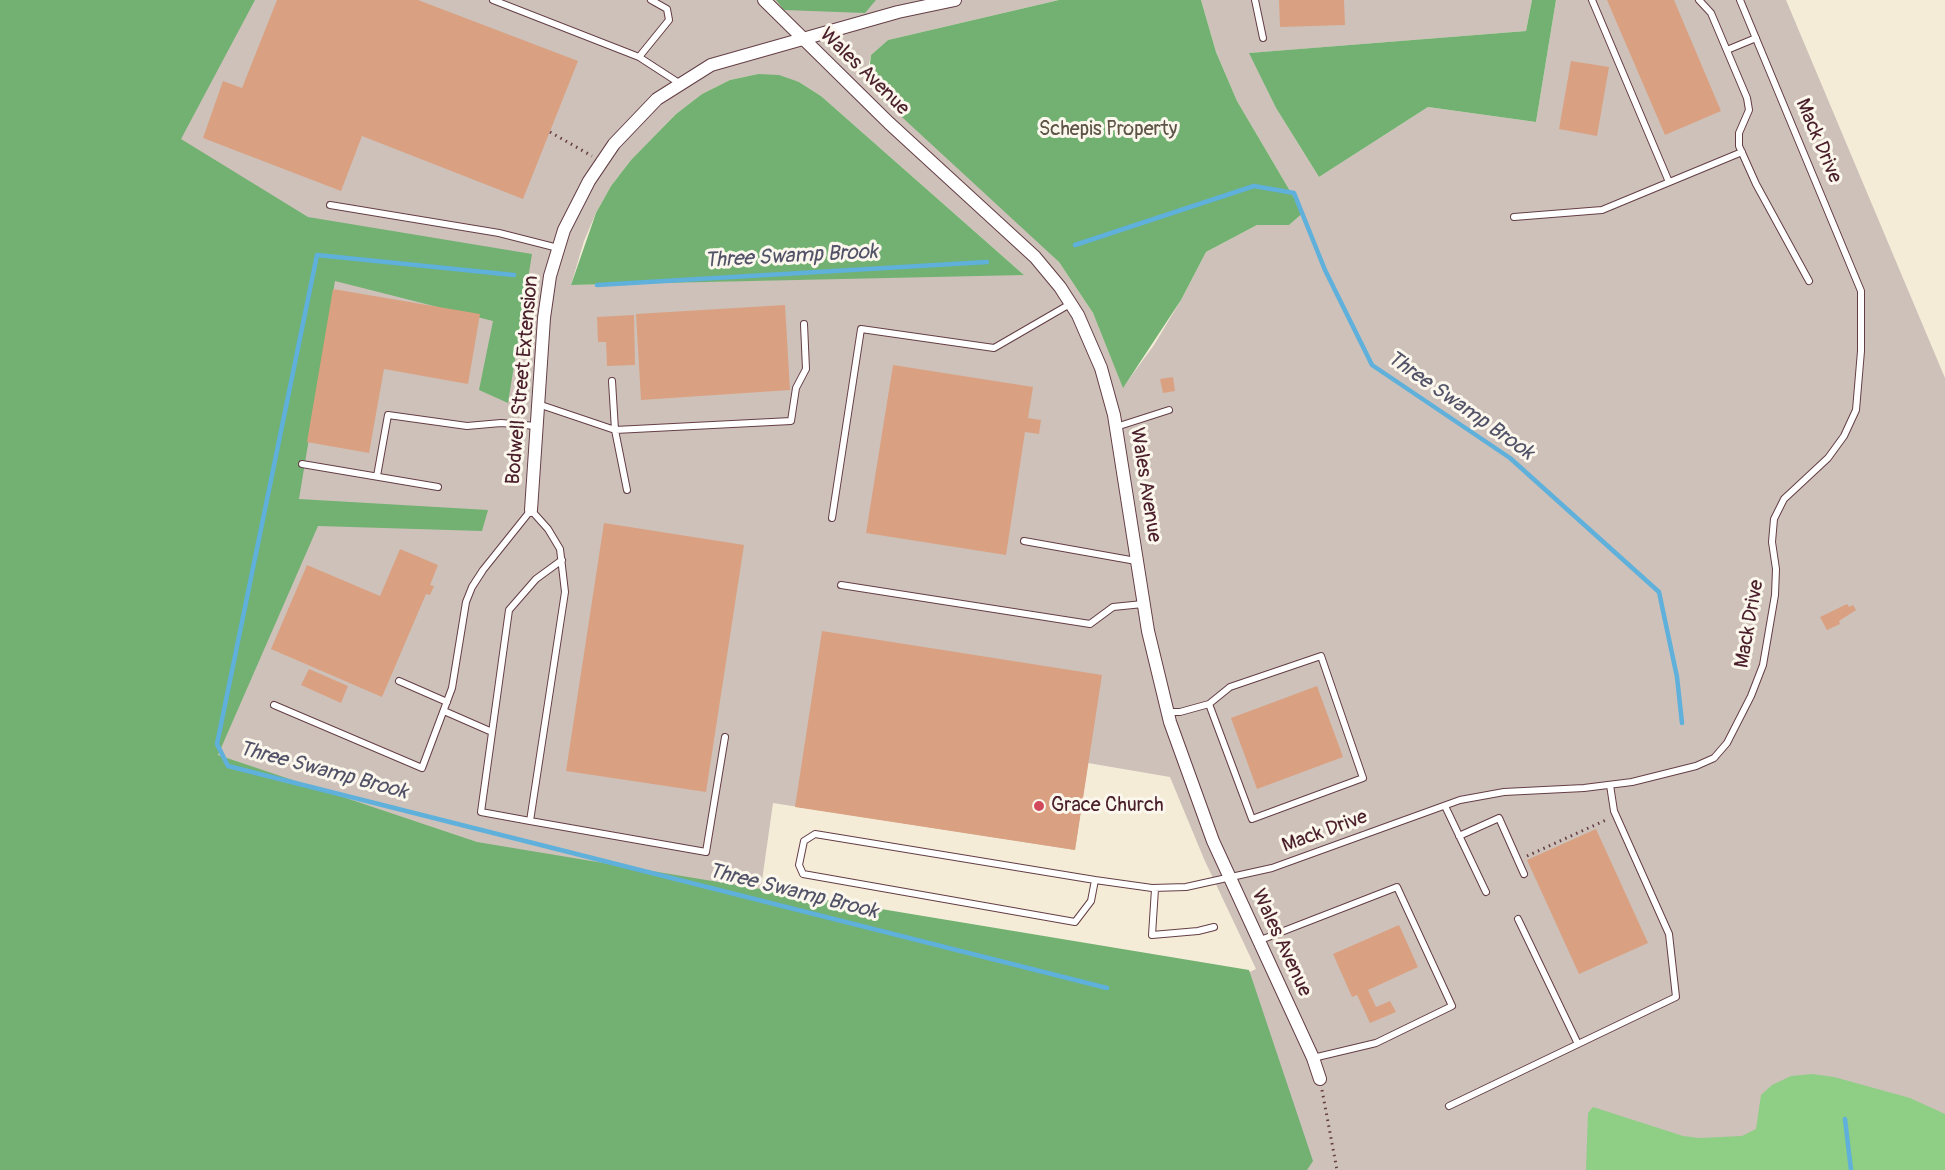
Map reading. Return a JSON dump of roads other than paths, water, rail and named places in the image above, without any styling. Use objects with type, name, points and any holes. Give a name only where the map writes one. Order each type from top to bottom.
[{"type":"street","name":"Wales Avenue","points":[[764,0],[802,40],[1035,257],[1071,304],[1098,361],[1116,427],[1143,604],[1167,712],[1191,784],[1229,878],[1313,1058],[1320,1080]]},
{"type":"street","name":"Bodwell Street Extension","points":[[531,510],[544,318],[558,248],[581,195],[601,161],[630,125],[679,83],[711,65],[898,12],[955,0]]},
{"type":"lane","points":[[494,0],[639,57],[679,83]]},
{"type":"lane","points":[[639,57],[669,20],[667,9],[651,0]]},
{"type":"lane","points":[[1255,0],[1263,38]]},
{"type":"lane","points":[[1592,0],[1670,182]]},
{"type":"lane","points":[[1699,0],[1711,13],[1747,99],[1749,110],[1738,140],[1742,152],[1756,184],[1809,281]]},
{"type":"lane","name":"Mack Drive","points":[[1095,880],[1091,901],[1076,922],[803,874],[799,865],[804,841],[815,834],[1155,889],[1186,887],[1272,868],[1445,806],[1504,792],[1610,785],[1696,766],[1714,758],[1727,743],[1751,696],[1763,665],[1775,595],[1776,569],[1772,542],[1774,519],[1784,499],[1828,458],[1844,436],[1856,410],[1861,351],[1861,291],[1740,0]]},
{"type":"lane","points":[[1727,50],[1756,38]]},
{"type":"lane","points":[[1514,217],[1602,210],[1742,152]]},
{"type":"lane","points":[[330,205],[499,233],[558,248]]},
{"type":"lane","points":[[832,518],[861,329],[994,348],[1071,304]]},
{"type":"lane","points":[[537,404],[615,430],[791,421],[796,388],[806,369],[804,324]]},
{"type":"lane","points":[[612,381],[615,430],[627,490]]},
{"type":"lane","points":[[1116,427],[1169,410]]},
{"type":"lane","points":[[377,476],[388,415],[466,426],[501,423],[536,426]]},
{"type":"lane","points":[[302,464],[438,487]]},
{"type":"lane","points":[[274,705],[422,768],[447,702],[466,602],[472,587],[531,510],[556,542],[562,560],[565,592],[530,821]]},
{"type":"lane","points":[[1024,541],[1137,561]]},
{"type":"lane","points":[[562,560],[536,579],[509,610],[481,812],[706,852],[725,737]]},
{"type":"lane","points":[[841,585],[1090,624],[1113,607],[1143,604]]},
{"type":"lane","points":[[1167,712],[1180,712],[1209,704],[1230,687],[1321,656],[1363,778],[1252,819],[1209,704]]},
{"type":"lane","points":[[399,681],[447,702]]},
{"type":"lane","points":[[444,711],[492,732]]},
{"type":"lane","points":[[1449,1106],[1677,997],[1669,934],[1616,816],[1610,785]]},
{"type":"lane","points":[[1445,806],[1486,892]]},
{"type":"lane","points":[[1460,836],[1499,818],[1524,874]]},
{"type":"lane","points":[[1258,941],[1397,887],[1402,897],[1452,1006],[1376,1043],[1313,1058]]},
{"type":"lane","points":[[1155,889],[1152,935],[1198,931],[1214,927]]},
{"type":"lane","points":[[1518,919],[1578,1044]]},
{"type":"waterway","name":"Three Swamp Brook","points":[[1075,245],[1254,186],[1294,193],[1325,270],[1372,365],[1510,458],[1659,592],[1677,677],[1682,723]]},
{"type":"waterway","name":"Three Swamp Brook","points":[[514,275],[317,255],[217,744],[228,766],[1107,988]]},
{"type":"waterway","name":"Three Swamp Brook","points":[[597,285],[987,262]]},
{"type":"waterway","name":"Three Swamp Brook","points":[[1845,1119],[1851,1170]]},
{"type":"place","name":"Grace Church","points":[[1039,806]]},
{"type":"park label","name":"Schepis Property","points":[[1108,130]]}]
